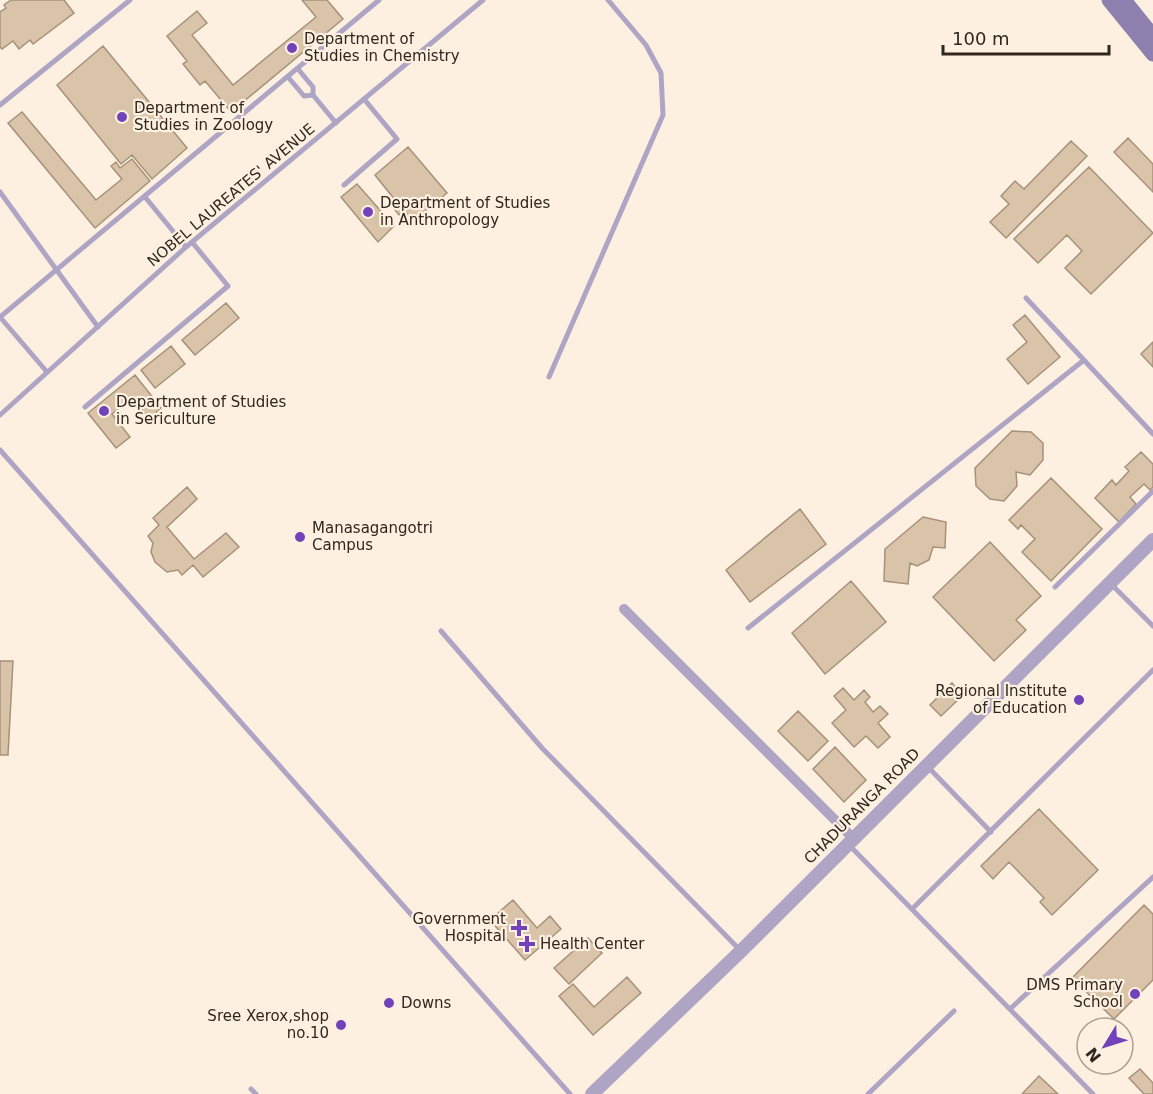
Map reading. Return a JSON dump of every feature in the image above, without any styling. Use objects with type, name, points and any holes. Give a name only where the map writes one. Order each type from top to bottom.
[{"type":"main road","points":[[1109,0],[1153,54]]},
{"type":"main road","points":[[1124,0],[1153,36]]},
{"type":"street","name":"CHADURANGA ROAD","points":[[592,1094],[741,951],[1153,540]]},
{"type":"street","points":[[624,609],[850,841]]},
{"type":"lane","points":[[0,105],[122,3],[130,0]]},
{"type":"lane","points":[[47,372],[0,317],[379,0]]},
{"type":"lane","name":"NOBEL LAUREATES' AVENUE","points":[[0,415],[186,247],[483,0]]},
{"type":"lane","points":[[549,377],[663,115],[661,73],[646,45],[608,0]]},
{"type":"lane","points":[[298,69],[313,87],[313,95],[336,123]]},
{"type":"lane","points":[[288,77],[304,96],[313,95]]},
{"type":"lane","points":[[344,185],[397,139],[364,99]]},
{"type":"lane","points":[[0,192],[98,327]]},
{"type":"lane","points":[[145,197],[186,247]]},
{"type":"lane","points":[[85,407],[228,286],[192,243]]},
{"type":"lane","points":[[1026,297],[1153,434]]},
{"type":"lane","points":[[748,628],[1083,360]]},
{"type":"lane","points":[[0,450],[570,1094]]},
{"type":"lane","points":[[1055,587],[1153,491]]},
{"type":"lane","points":[[1110,583],[1153,626]]},
{"type":"lane","points":[[441,631],[542,748],[741,951]]},
{"type":"lane","points":[[912,909],[1153,670]]},
{"type":"lane","points":[[927,766],[991,831]]},
{"type":"lane","points":[[850,841],[912,909],[1093,1094]]},
{"type":"lane","points":[[1010,1009],[1153,877]]},
{"type":"lane","points":[[868,1094],[954,1011]]},
{"type":"lane","points":[[251,1089],[256,1094]]},
{"type":"building","points":[[11,0],[64,0],[74,13],[33,44],[30,40],[19,49],[13,41],[2,49],[0,47],[0,12]]},
{"type":"building","name":"Department of Studies in Chemistry","points":[[302,0],[327,0],[343,19],[231,112],[205,81],[200,85],[183,64],[187,61],[167,36],[197,11],[207,23],[192,35],[233,85],[316,17]]},
{"type":"building","name":"Department of Studies in Zoology","points":[[103,46],[187,148],[152,179],[132,155],[121,164],[57,85]]},
{"type":"building","points":[[22,112],[96,200],[122,179],[111,166],[116,162],[120,168],[132,159],[150,181],[95,228],[8,123]]},
{"type":"building","points":[[1128,138],[1153,164],[1153,192],[1114,152]]},
{"type":"building","points":[[1071,141],[1087,156],[1006,238],[990,222],[1009,204],[1001,196],[1015,181],[1024,189]]},
{"type":"building","points":[[408,147],[447,193],[413,221],[404,210],[399,215],[390,204],[395,200],[375,175]]},
{"type":"building","points":[[1089,167],[1153,233],[1091,294],[1065,268],[1082,251],[1067,235],[1038,263],[1014,239]]},
{"type":"building","name":"Department of Studies in Anthropology","points":[[357,184],[394,226],[378,242],[341,197]]},
{"type":"building","name":"Department of Studies in Sericulture","points":[[226,303],[239,318],[195,355],[182,340]]},
{"type":"building","points":[[1025,315],[1060,357],[1028,384],[1007,359],[1027,342],[1013,325]]},
{"type":"building","points":[[1153,342],[1153,367],[1141,354]]},
{"type":"building","name":"Department of Studies in Sericulture","points":[[171,346],[185,364],[155,388],[141,370]]},
{"type":"building","name":"Department of Studies in Sericulture","points":[[135,375],[161,408],[149,418],[132,398],[112,414],[130,437],[116,448],[88,413]]},
{"type":"building","points":[[1012,431],[1031,432],[1043,443],[1043,460],[1030,475],[1016,472],[1017,486],[1004,501],[990,499],[976,486],[975,468]]},
{"type":"building","points":[[1141,452],[1153,464],[1153,487],[1150,490],[1144,484],[1130,497],[1136,504],[1119,522],[1095,498],[1112,480],[1116,485],[1129,471],[1125,467]]},
{"type":"building","points":[[1051,478],[1102,529],[1051,581],[1022,552],[1035,539],[1021,525],[1018,529],[1009,520]]},
{"type":"building","points":[[187,487],[197,499],[167,527],[194,559],[226,533],[239,547],[203,577],[193,565],[182,575],[178,570],[167,572],[155,562],[151,552],[153,543],[148,536],[159,525],[153,518]]},
{"type":"building","points":[[800,509],[826,544],[750,602],[726,570]]},
{"type":"building","points":[[923,517],[946,522],[945,548],[933,547],[929,560],[917,566],[910,563],[908,584],[884,581],[885,549]]},
{"type":"building","points":[[990,542],[1041,596],[1016,620],[1026,630],[994,661],[933,597]]},
{"type":"building","points":[[851,581],[886,622],[825,674],[792,633]]},
{"type":"building","points":[[0,661],[13,661],[8,755],[0,755]]},
{"type":"building","points":[[952,683],[962,696],[941,716],[930,705]]},
{"type":"building","points":[[843,688],[854,700],[864,690],[870,697],[865,702],[873,712],[880,706],[888,714],[878,723],[890,737],[878,748],[866,736],[854,747],[832,723],[846,710],[834,696]]},
{"type":"building","points":[[798,711],[828,741],[808,761],[778,731]]},
{"type":"building","points":[[835,747],[866,780],[844,802],[813,769]]},
{"type":"building","points":[[1039,809],[1098,870],[1052,915],[1040,902],[1044,898],[1009,862],[993,879],[981,866]]},
{"type":"building","name":"Health Center","points":[[513,900],[537,928],[550,916],[561,929],[525,960],[490,920]]},
{"type":"building","points":[[1144,905],[1153,914],[1153,980],[1117,1016],[1111,1016],[1072,978]]},
{"type":"building","points":[[588,938],[602,953],[569,984],[554,968]]},
{"type":"building","points":[[627,977],[641,993],[593,1035],[559,996],[573,984],[594,1007]]},
{"type":"building","points":[[1140,1069],[1153,1083],[1153,1094],[1144,1094],[1129,1078],[1135,1076]]},
{"type":"building","points":[[1039,1076],[1058,1094],[1022,1094]]},
{"type":"place","name":"Department of Studies in Chemistry","points":[[292,48]]},
{"type":"place","name":"Department of Studies in Zoology","points":[[122,117]]},
{"type":"place","name":"Department of Studies in Anthropology","points":[[368,212]]},
{"type":"place","name":"Department of Studies in Sericulture","points":[[104,411]]},
{"type":"place","name":"Manasagangotri Campus","points":[[300,537]]},
{"type":"place","name":"Regional Institute of Education","points":[[1079,700]]},
{"type":"place","name":"Government Hospital","points":[[519,928]]},
{"type":"place","name":"Health Center","points":[[527,944]]},
{"type":"place","name":"DMS Primary School","points":[[1135,994]]},
{"type":"place","name":"Downs","points":[[389,1003]]},
{"type":"place","name":"Sree Xerox,shop no.10","points":[[341,1025]]}]
